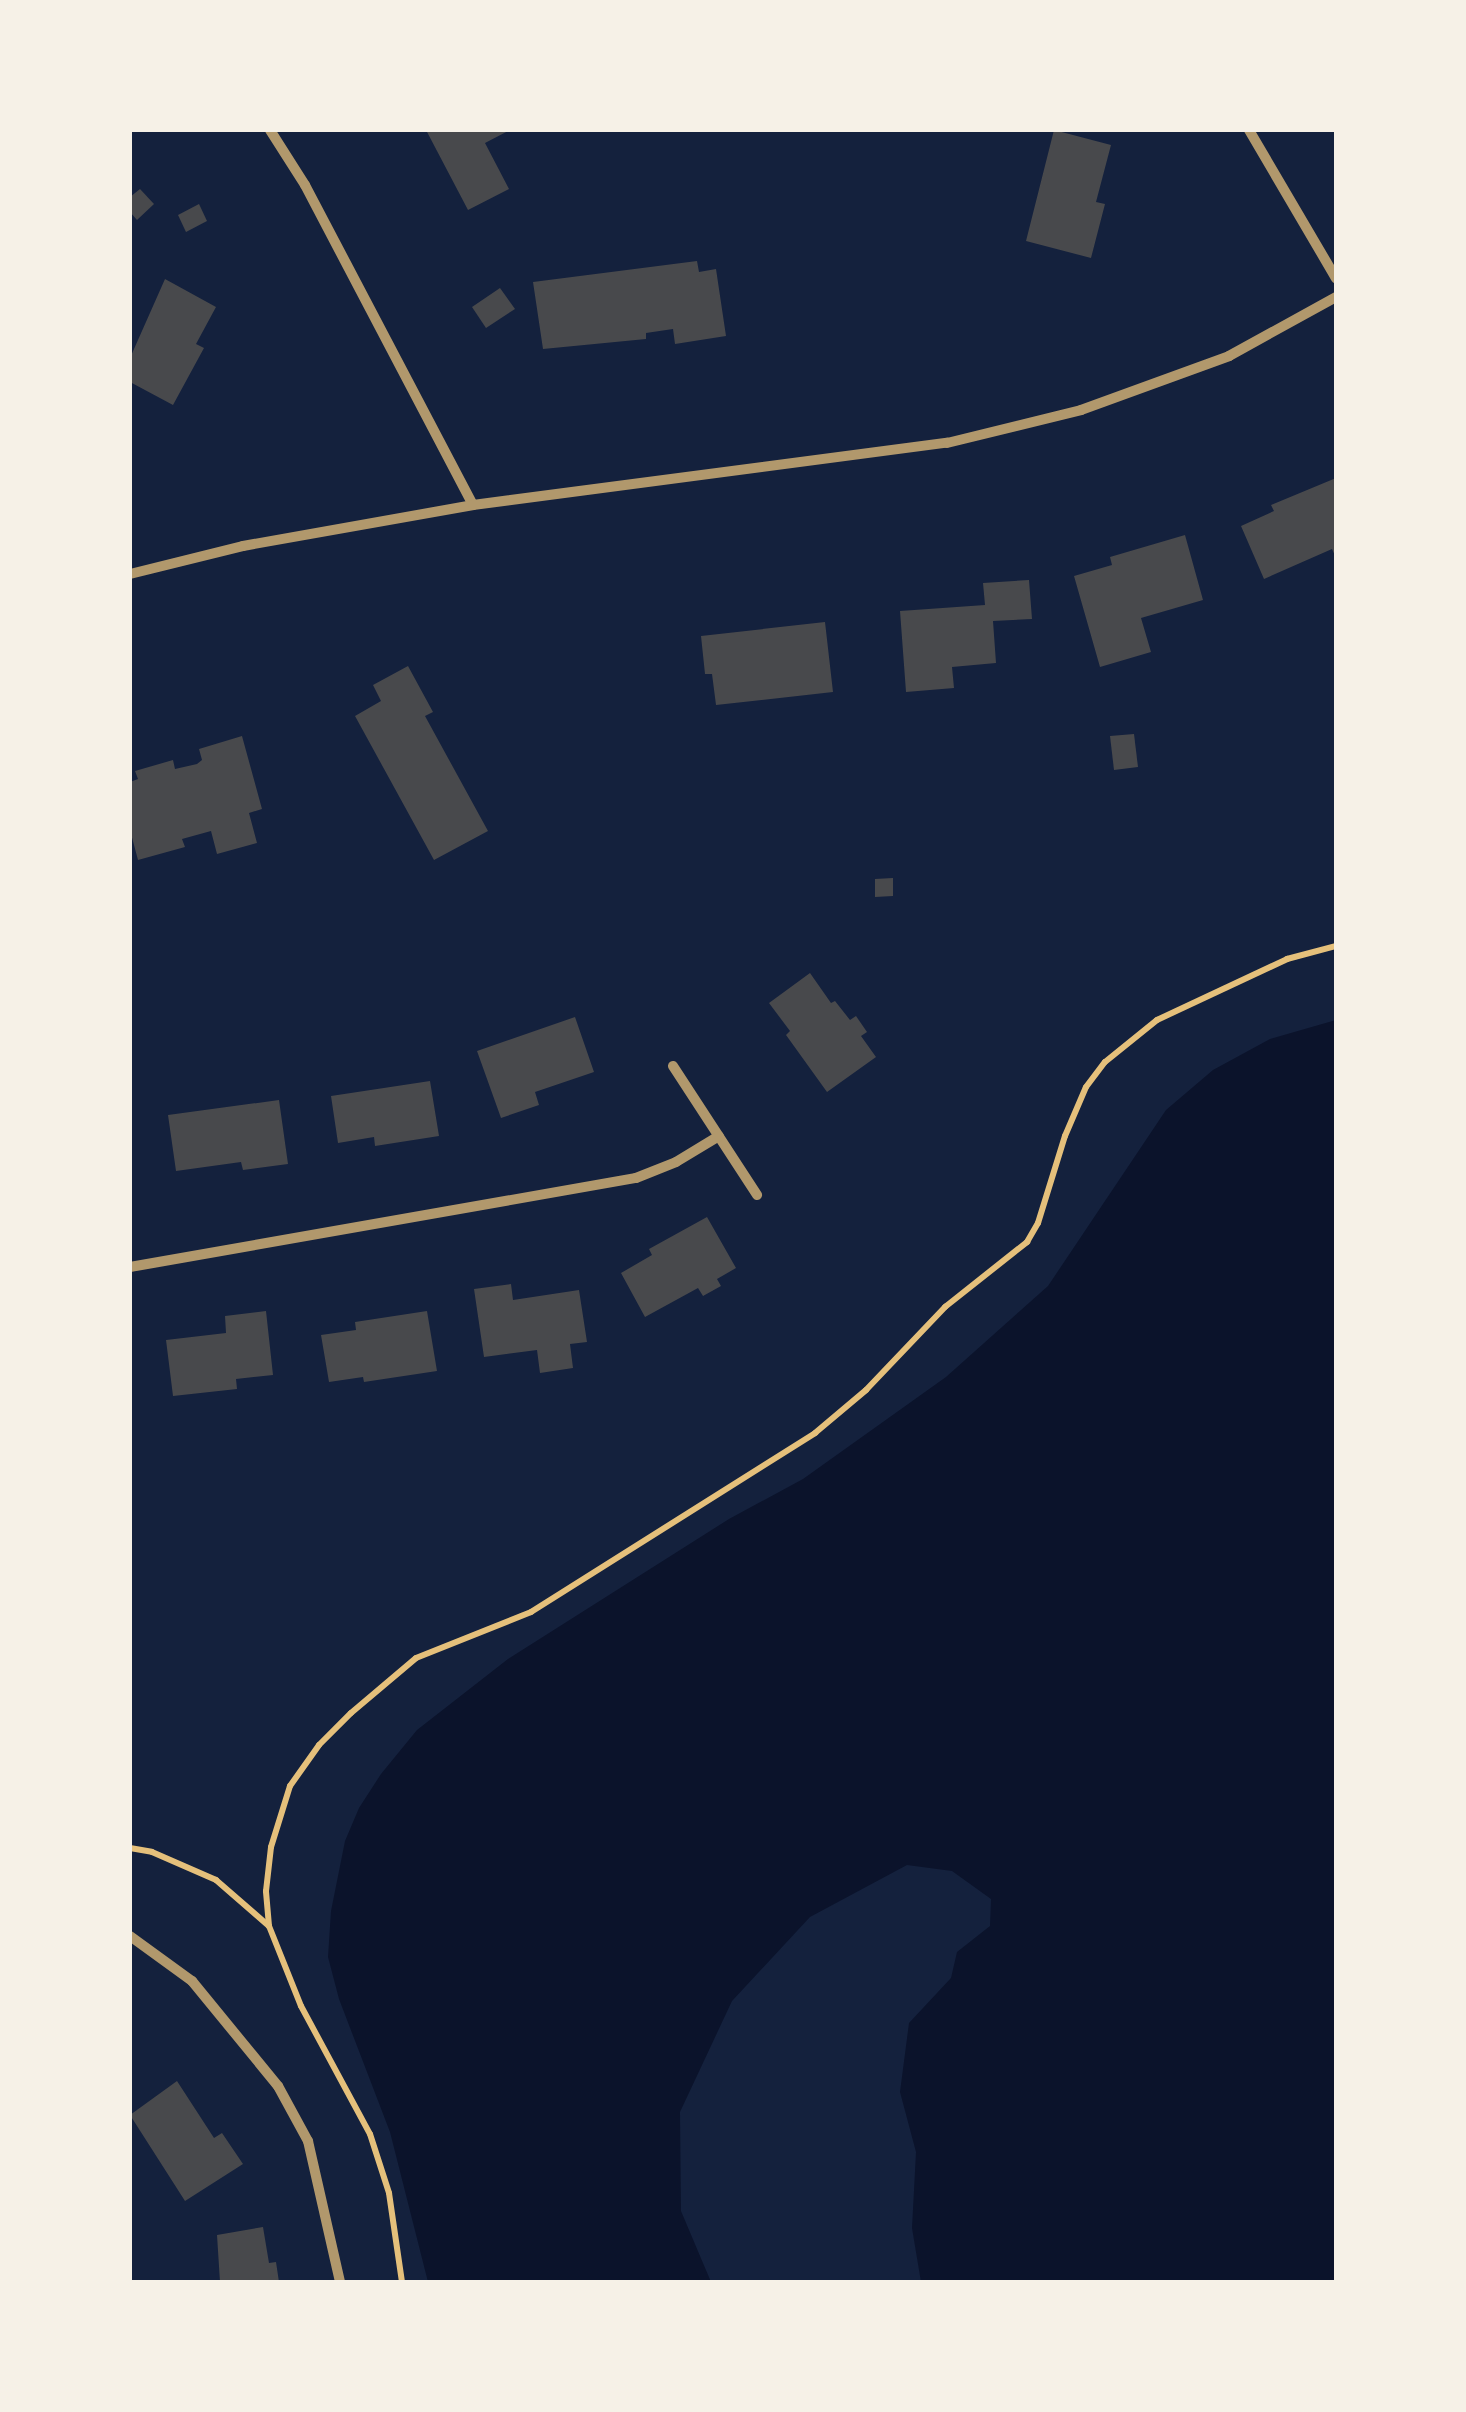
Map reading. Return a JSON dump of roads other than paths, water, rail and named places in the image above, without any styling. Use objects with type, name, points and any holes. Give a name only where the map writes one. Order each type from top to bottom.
[{"type":"street","points":[[270,130],[305,185],[473,505]]},
{"type":"street","points":[[1249,130],[1336,278]]},
{"type":"street","points":[[130,574],[243,546],[473,505],[966,438],[1081,410],[1229,356],[1336,298]]},
{"type":"street","points":[[672,1066],[757,1195]]},
{"type":"street","points":[[130,1267],[636,1178],[676,1162],[719,1136]]},
{"type":"street","points":[[130,1936],[192,1981],[278,2086],[308,2140],[340,2282]]},
{"type":"water","points":[[1336,1020],[1336,2282],[921,2282],[912,2228],[916,2152],[900,2092],[909,2023],[951,1978],[957,1952],[990,1926],[991,1899],[952,1871],[907,1865],[810,1917],[732,2001],[680,2112],[681,2211],[711,2282],[428,2282],[390,2132],[339,1999],[328,1957],[331,1911],[345,1841],[359,1808],[381,1774],[417,1730],[508,1659],[729,1519],[803,1479],[946,1377],[1048,1286],[1166,1110],[1213,1070],[1270,1039]]}]
